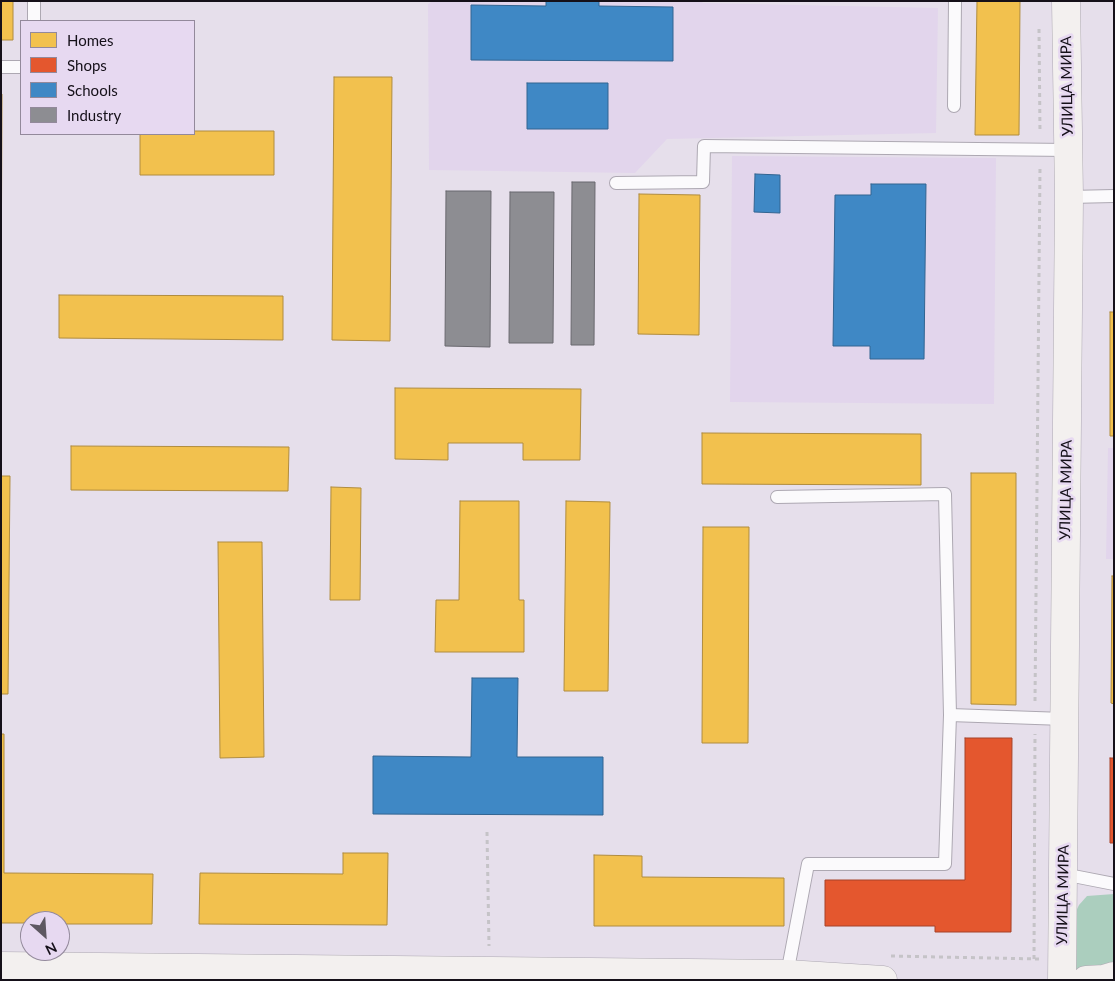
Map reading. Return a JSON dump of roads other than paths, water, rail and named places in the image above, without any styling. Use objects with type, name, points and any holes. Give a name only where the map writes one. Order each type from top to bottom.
[{"type":"main road","name":"УЛИЦА МИРА","points":[[1062,980],[1069,197],[1066,1]]},
{"type":"main road","points":[[1,966],[786,974],[883,980]]},
{"type":"main road","points":[[1086,980],[1104,979],[1114,976]]},
{"type":"lane","points":[[34,1],[34,20]]},
{"type":"lane","points":[[954,106],[955,1]]},
{"type":"lane","points":[[1,67],[20,67]]},
{"type":"lane","points":[[616,183],[702,182],[704,146],[1069,150]]},
{"type":"lane","points":[[1069,197],[1114,196]]},
{"type":"lane","points":[[777,497],[946,494],[950,714],[945,864],[808,864],[786,974]]},
{"type":"lane","points":[[950,714],[1064,719]]},
{"type":"lane","points":[[1063,874],[1114,884]]}]
